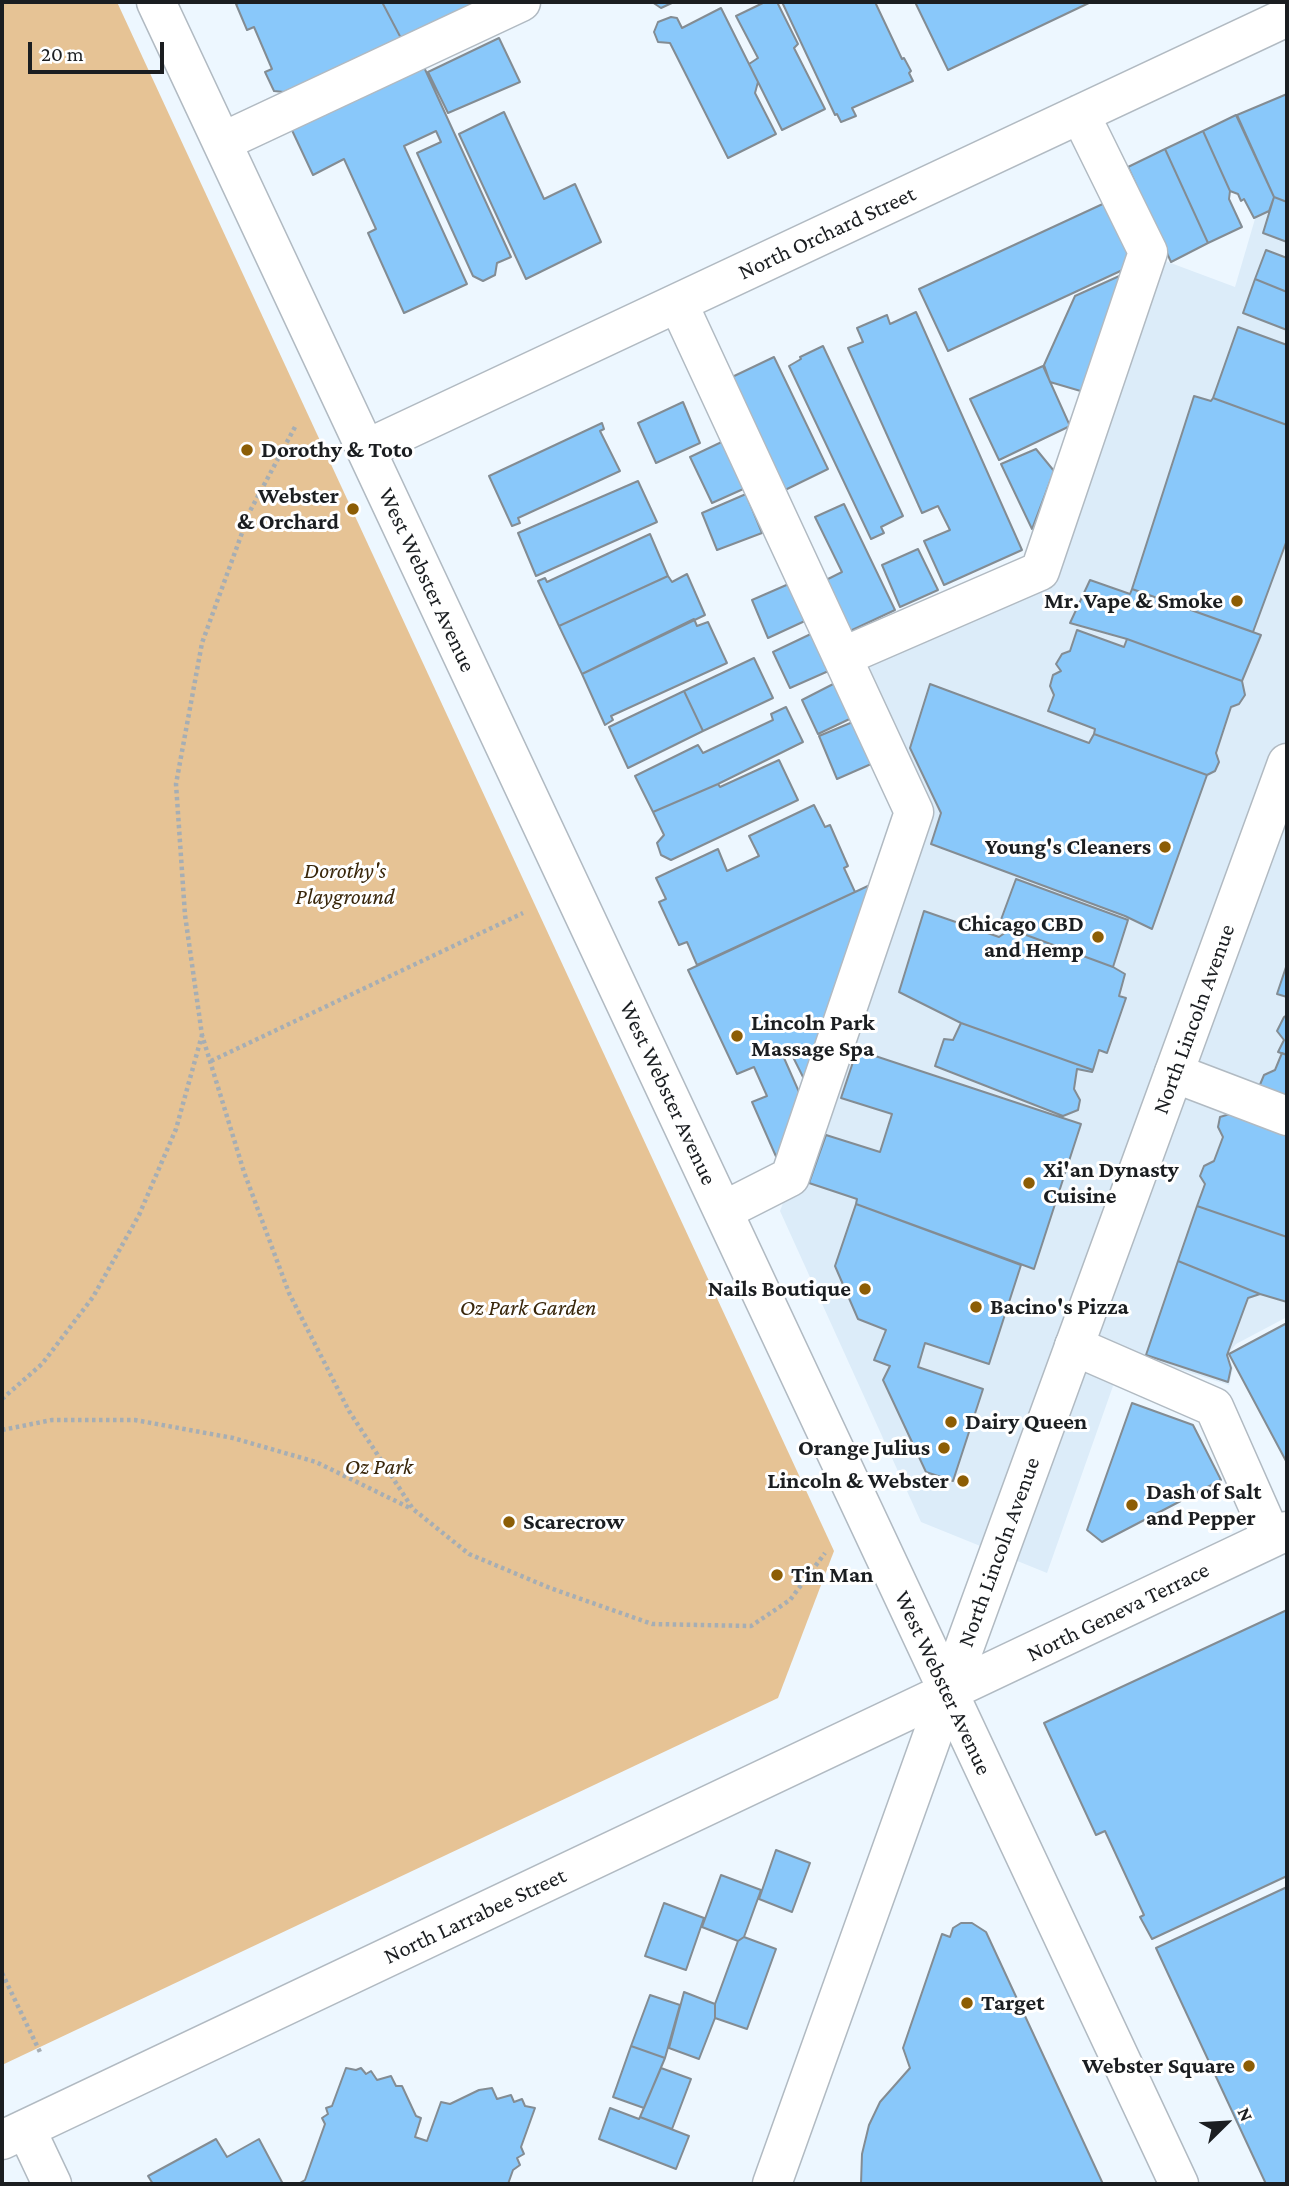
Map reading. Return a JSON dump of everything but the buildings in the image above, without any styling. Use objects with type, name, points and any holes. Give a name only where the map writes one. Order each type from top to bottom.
[{"type":"street","name":"West Webster Avenue","points":[[156,2],[1179,2184]]},
{"type":"street","points":[[222,142],[521,2]]},
{"type":"street","name":"North Orchard Street","points":[[366,449],[1287,16]]},
{"type":"street","points":[[842,657],[1041,571],[1148,253],[1080,114]]},
{"type":"street","points":[[678,303],[914,812],[790,1177],[723,1211]]},
{"type":"street","name":"North Lincoln Avenue","points":[[772,2184],[948,1692],[1287,763]]},
{"type":"street","points":[[1174,1073],[1287,1116]]},
{"type":"street","points":[[1074,1346],[1214,1407],[1279,1534]]},
{"type":"street","name":"North Geneva Terrace","points":[[948,1692],[1279,1534]]},
{"type":"street","name":"North Larrabee Street","points":[[14,2134],[948,1692]]},
{"type":"street","points":[[14,2134],[52,2184]]},
{"type":"path","points":[[295,427],[250,511],[202,643],[176,784],[185,915],[202,1035],[244,1172],[289,1293],[349,1411],[413,1509]]},
{"type":"path","points":[[211,1061],[523,913]]},
{"type":"path","points":[[2,1399],[42,1364],[86,1306],[139,1215],[176,1129],[202,1035]]},
{"type":"path","points":[[2,1430],[52,1420],[135,1420],[233,1437],[316,1462],[413,1509],[469,1554],[550,1588],[652,1624],[751,1626],[790,1600],[825,1553]]},
{"type":"path","points":[[2,1973],[40,2052]]},
{"type":"shaded area","points":[[1287,110],[1287,1317],[1236,1344],[1228,1354],[1233,1368],[1229,1385],[1125,1352],[1047,1573],[921,1522],[780,1211],[929,810],[863,661],[1053,575],[1160,259],[1235,287]]},
{"type":"green space","name":"Oz Park","points":[[2,2],[117,2],[834,1551],[778,1698],[2,2065]]},
{"type":"place","name":"Dorothy & Toto","points":[[247,450]]},
{"type":"place","name":"Webster & Orchard","points":[[353,509]]},
{"type":"place","name":"Mr. Vape & Smoke","points":[[1237,601]]},
{"type":"place","name":"Young's Cleaners","points":[[1165,847]]},
{"type":"place","name":"Chicago CBD and Hemp","points":[[1098,937]]},
{"type":"place","name":"Lincoln Park Massage Spa","points":[[737,1036]]},
{"type":"place","name":"Xi'an Dynasty Cuisine","points":[[1029,1183]]},
{"type":"place","name":"Nails Boutique","points":[[865,1289]]},
{"type":"place","name":"Bacino's Pizza","points":[[976,1307]]},
{"type":"place","name":"Dairy Queen","points":[[951,1422]]},
{"type":"place","name":"Orange Julius","points":[[944,1448]]},
{"type":"place","name":"Lincoln & Webster","points":[[963,1481]]},
{"type":"place","name":"Dash of Salt and Pepper","points":[[1132,1505]]},
{"type":"place","name":"Scarecrow","points":[[509,1522]]},
{"type":"place","name":"Tin Man","points":[[777,1575]]},
{"type":"place","name":"Target","points":[[967,2003]]},
{"type":"place","name":"Webster Square","points":[[1249,2066]]},
{"type":"park label","name":"Dorothy's Playground","points":[[345,884]]},
{"type":"park label","name":"Oz Park Garden","points":[[528,1308]]}]
